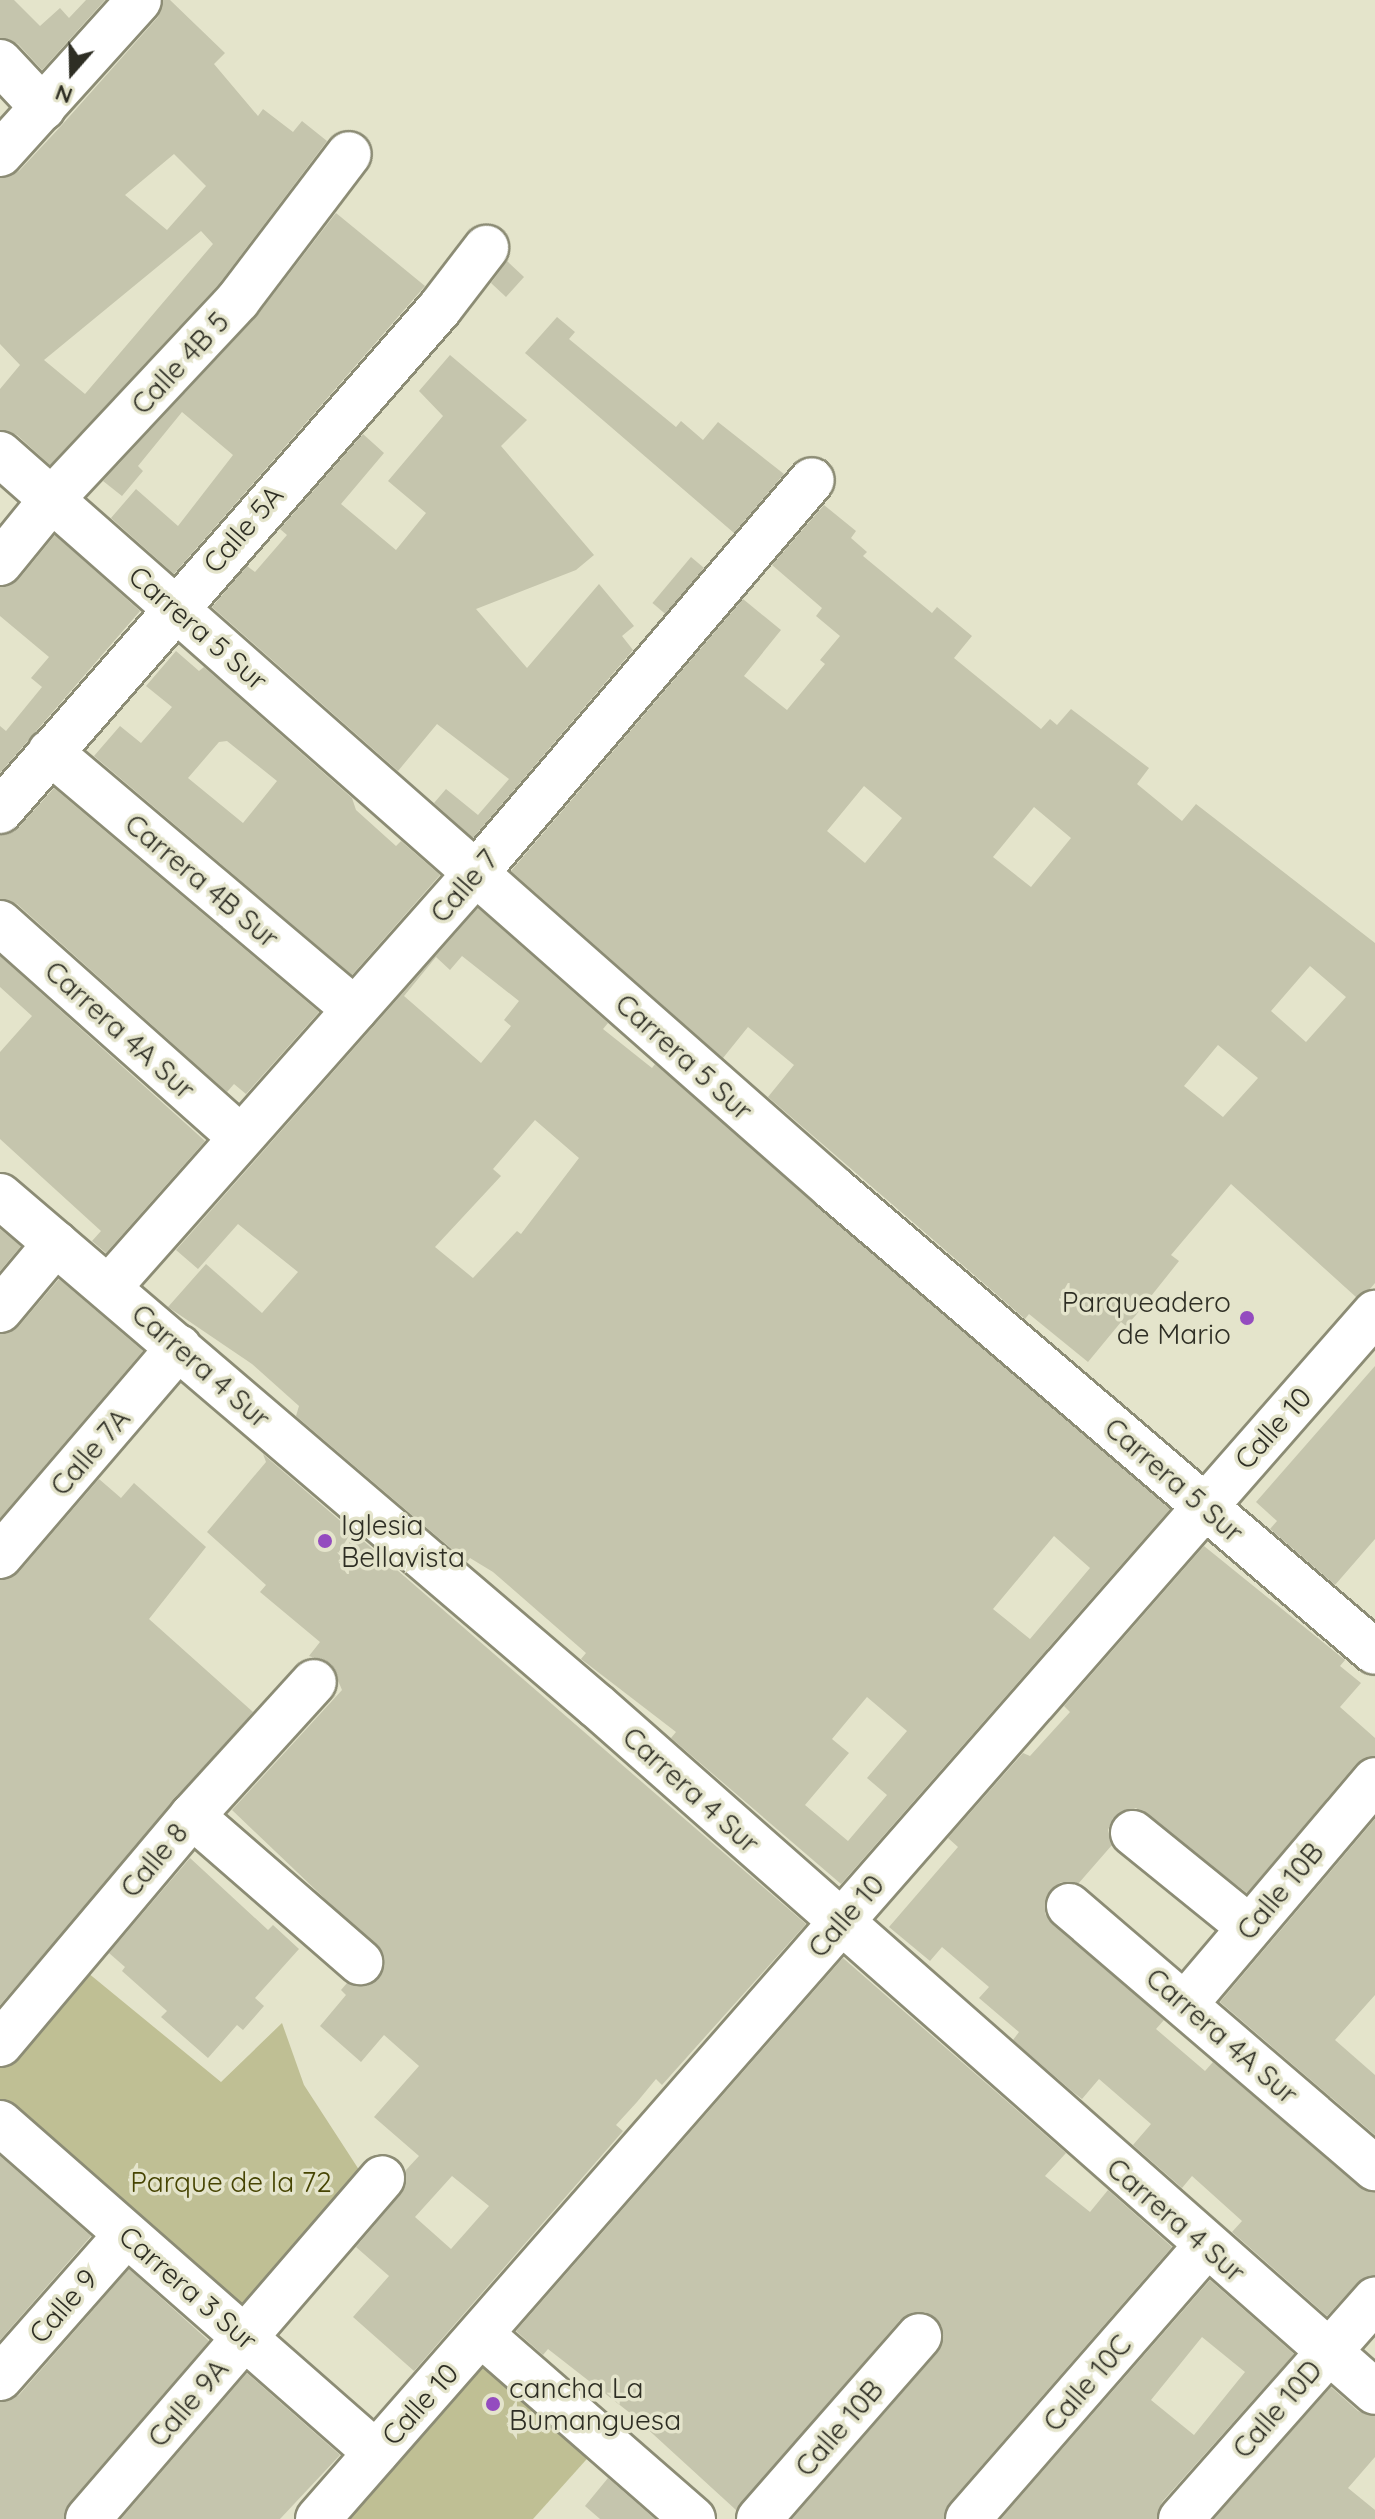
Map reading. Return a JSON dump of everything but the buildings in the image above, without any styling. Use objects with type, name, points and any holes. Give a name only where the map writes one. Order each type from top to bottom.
[{"type":"street","points":[[0,154],[139,0]]},
{"type":"street","points":[[0,62],[43,108]]},
{"type":"street","name":"Calle 4B 5","points":[[0,563],[52,499],[238,300],[349,154]]},
{"type":"street","name":"Calle 5A","points":[[0,811],[175,607],[440,308],[486,248]]},
{"type":"street","name":"Carrera 5 Sur","points":[[0,454],[475,874],[1203,1507],[1375,1652]]},
{"type":"street","name":"Calle 7","points":[[110,1286],[475,874],[812,480]]},
{"type":"street","name":"Carrera 4B Sur","points":[[50,752],[355,1010]]},
{"type":"street","name":"Carrera 4A Sur","points":[[0,923],[240,1137]]},
{"type":"street","name":"Carrera 4 Sur","points":[[0,1196],[110,1286],[597,1706],[1375,2392]]},
{"type":"street","points":[[0,1310],[56,1243]]},
{"type":"street","name":"Calle 10","points":[[318,2519],[1375,1313]]},
{"type":"street","name":"Calle 7A","points":[[0,1556],[179,1347]]},
{"type":"street","name":"Calle 8","points":[[0,2044],[192,1816],[314,1682]]},
{"type":"street","name":"Calle 10B","points":[[1186,2003],[1375,1780]]},
{"type":"street","points":[[192,1816],[360,1962]]},
{"type":"street","points":[[1133,1833],[1249,1927]]},
{"type":"street","name":"Carrera 4A Sur","points":[[1069,1906],[1186,2003],[1375,2168]]},
{"type":"street","name":"Carrera 3 Sur","points":[[1,2126],[376,2453]]},
{"type":"street","name":"Calle 9A","points":[[88,2519],[382,2178]]},
{"type":"street","name":"Calle 9","points":[[0,2378],[126,2235]]},
{"type":"street","name":"Calle 10C","points":[[968,2519],[1206,2246]]},
{"type":"street","name":"Calle 10D","points":[[1181,2519],[1375,2300]]},
{"type":"street","points":[[482,2335],[693,2519]]},
{"type":"street","name":"Calle 10B","points":[[759,2519],[919,2336]]},
{"type":"green space","name":"Parque de la 72","points":[[82,1968],[221,2082],[282,2023],[304,2085],[365,2179],[240,2321],[0,2117],[0,2064]]},
{"type":"green space","name":"cancha La Bumanguesa","points":[[488,2357],[594,2451],[533,2519],[343,2519]]},
{"type":"place","name":"Parqueadero de Mario","points":[[1247,1318]]},
{"type":"place","name":"Iglesia Bellavista","points":[[325,1541]]},
{"type":"place","name":"cancha La Bumanguesa","points":[[493,2404]]}]
